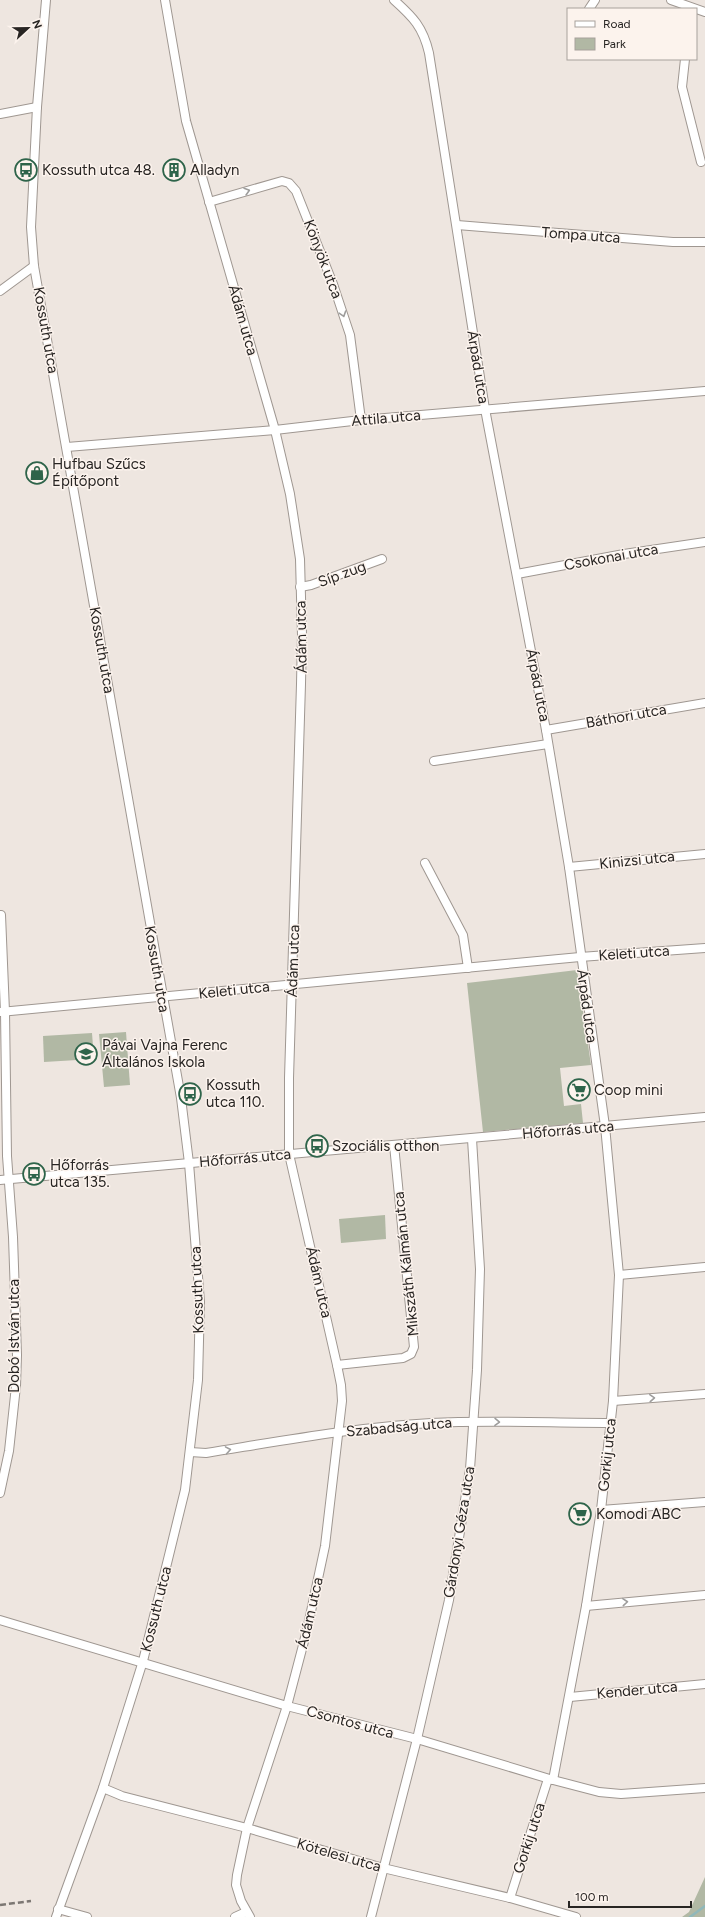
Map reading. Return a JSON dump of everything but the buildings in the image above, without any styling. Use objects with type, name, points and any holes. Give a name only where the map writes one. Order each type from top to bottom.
[{"type":"street","name":"Ádám utca","points":[[165,0],[186,121],[275,430],[290,494],[300,559],[302,670],[292,984],[289,1154],[342,1392],[325,1546],[307,1630],[287,1706],[247,1828],[236,1885],[240,1901],[248,1914]]},
{"type":"street","name":"Árpád utca","points":[[394,0],[413,17],[426,39],[457,225],[485,409],[546,730],[569,867],[580,957],[605,1126]]},
{"type":"street","points":[[671,0],[690,8]]},
{"type":"street","name":"Kossuth utca","points":[[45,3],[37,107],[31,227],[34,266],[67,447],[180,1098],[189,1163],[200,1302],[198,1380],[185,1490],[143,1662],[102,1788],[58,1913]]},
{"type":"street","points":[[685,60],[682,87],[701,162]]},
{"type":"street","points":[[0,114],[37,107]]},
{"type":"street","name":"Könyök utca","points":[[209,202],[282,181],[289,182],[296,191],[333,284],[350,335],[361,420]]},
{"type":"street","name":"Tompa utca","points":[[457,225],[673,242],[705,242]]},
{"type":"street","points":[[0,292],[34,266]]},
{"type":"street","name":"Attila utca","points":[[67,447],[275,430],[361,420],[485,409],[705,391]]},
{"type":"street","name":"Csokonai utca","points":[[517,574],[624,554],[705,542]]},
{"type":"street","name":"Síp zug","points":[[300,587],[311,586],[382,559]]},
{"type":"street","name":"Báthori utca","points":[[546,730],[705,703]]},
{"type":"street","points":[[434,762],[548,744]]},
{"type":"street","name":"Kinizsi utca","points":[[569,867],[705,854]]},
{"type":"street","points":[[425,863],[463,935],[468,968]]},
{"type":"street","name":"Dobó István utca","points":[[0,1493],[10,1444],[16,1386],[17,1355],[7,1156],[2,1012],[1,915]]},
{"type":"street","name":"Keleti utca","points":[[2,1012],[580,957],[705,948]]},
{"type":"street","name":"Hőforrás utca","points":[[0,1180],[705,1117]]},
{"type":"street","name":"Gorkij utca","points":[[510,1898],[551,1779],[570,1697],[601,1510],[613,1401],[619,1275],[605,1126]]},
{"type":"street","name":"Gárdonyi Géza utca","points":[[371,1917],[450,1600],[467,1491],[477,1370],[480,1269],[472,1139]]},
{"type":"street","name":"Mikszáth Kálmán utca","points":[[337,1365],[403,1358],[410,1354],[414,1347],[394,1145]]},
{"type":"street","points":[[619,1275],[705,1266]]},
{"type":"street","points":[[613,1401],[705,1394]]},
{"type":"street","name":"Szabadság utca","points":[[190,1452],[206,1453],[338,1432],[431,1423],[610,1423]]},
{"type":"street","points":[[601,1510],[705,1502]]},
{"type":"street","points":[[586,1606],[705,1595]]},
{"type":"street","name":"Csontos utca","points":[[0,1620],[287,1706],[416,1739],[599,1792],[621,1794],[705,1788]]},
{"type":"street","name":"Kender utca","points":[[570,1697],[705,1684]]},
{"type":"street","name":"Kötelesi utca","points":[[102,1788],[122,1796],[247,1828],[383,1868],[510,1898],[576,1917]]},
{"type":"street","points":[[58,1913],[87,1917]]},
{"type":"street","points":[[235,1917],[248,1914]]},
{"type":"green space","points":[[577,970],[591,1065],[560,1068],[564,1106],[581,1104],[583,1123],[483,1132],[467,983]]},
{"type":"green space","points":[[126,1032],[130,1085],[104,1087],[99,1034]]},
{"type":"green space","points":[[92,1033],[94,1059],[44,1062],[43,1036]]},
{"type":"green space","points":[[385,1215],[386,1239],[341,1243],[339,1219]]},
{"type":"green space","points":[[705,1877],[705,1917],[682,1917],[689,1912]]},
{"type":"waterway","points":[[690,1917],[705,1906]]},
{"type":"railway","points":[[0,1905],[31,1901]]},
{"type":"place","name":"Kossuth utca 48.","points":[[26,170]]},
{"type":"place","name":"Alladyn","points":[[174,170]]},
{"type":"place","name":"Hufbau Szűcs Építőpont","points":[[37,473]]},
{"type":"place","name":"Pávai Vajna Ferenc Általános Iskola","points":[[86,1054]]},
{"type":"place","name":"Coop mini","points":[[579,1090]]},
{"type":"place","name":"Kossuth utca 110.","points":[[190,1094]]},
{"type":"place","name":"Szociális otthon","points":[[317,1146]]},
{"type":"place","name":"Hőforrás utca 135.","points":[[34,1174]]},
{"type":"place","name":"Komodi ABC","points":[[580,1514]]}]
